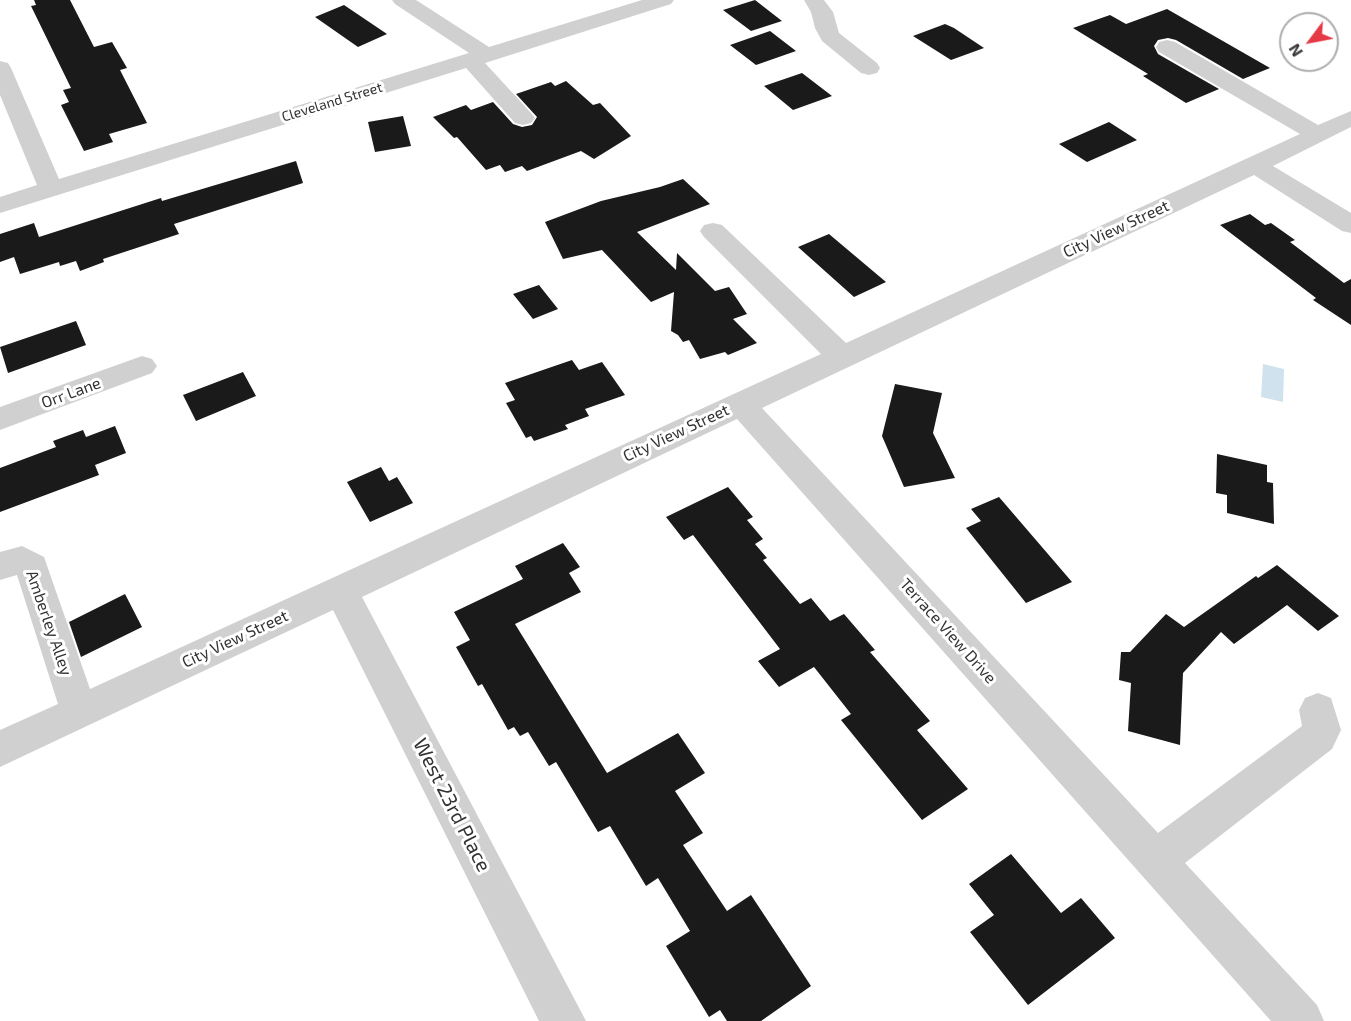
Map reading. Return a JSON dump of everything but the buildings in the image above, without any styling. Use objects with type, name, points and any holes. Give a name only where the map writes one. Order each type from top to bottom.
[{"type":"street","points":[[402,0],[478,57],[523,118]]},
{"type":"street","name":"Cleveland Street","points":[[0,205],[664,0]]},
{"type":"street","points":[[814,0],[822,12],[830,36],[845,51],[870,68]]},
{"type":"street","points":[[1167,46],[1317,134]]},
{"type":"street","points":[[0,69],[51,189]]},
{"type":"street","name":"City View Street","points":[[0,749],[1255,165],[1351,118]]},
{"type":"street","points":[[1255,165],[1351,225]]},
{"type":"street","points":[[713,231],[841,356]]},
{"type":"street","name":"Orr Lane","points":[[0,419],[142,366]]},
{"type":"street","name":"Terrace View Drive","points":[[740,403],[1301,1021]]},
{"type":"street","name":"Amberley Alley","points":[[0,566],[22,560],[32,567],[79,711]]},
{"type":"street","name":"West 23rd Place","points":[[340,589],[563,1021]]},
{"type":"street","points":[[1156,860],[1318,738],[1322,730],[1318,710]]},
{"type":"water","points":[[1263,364],[1284,369],[1283,402],[1261,397]]}]
